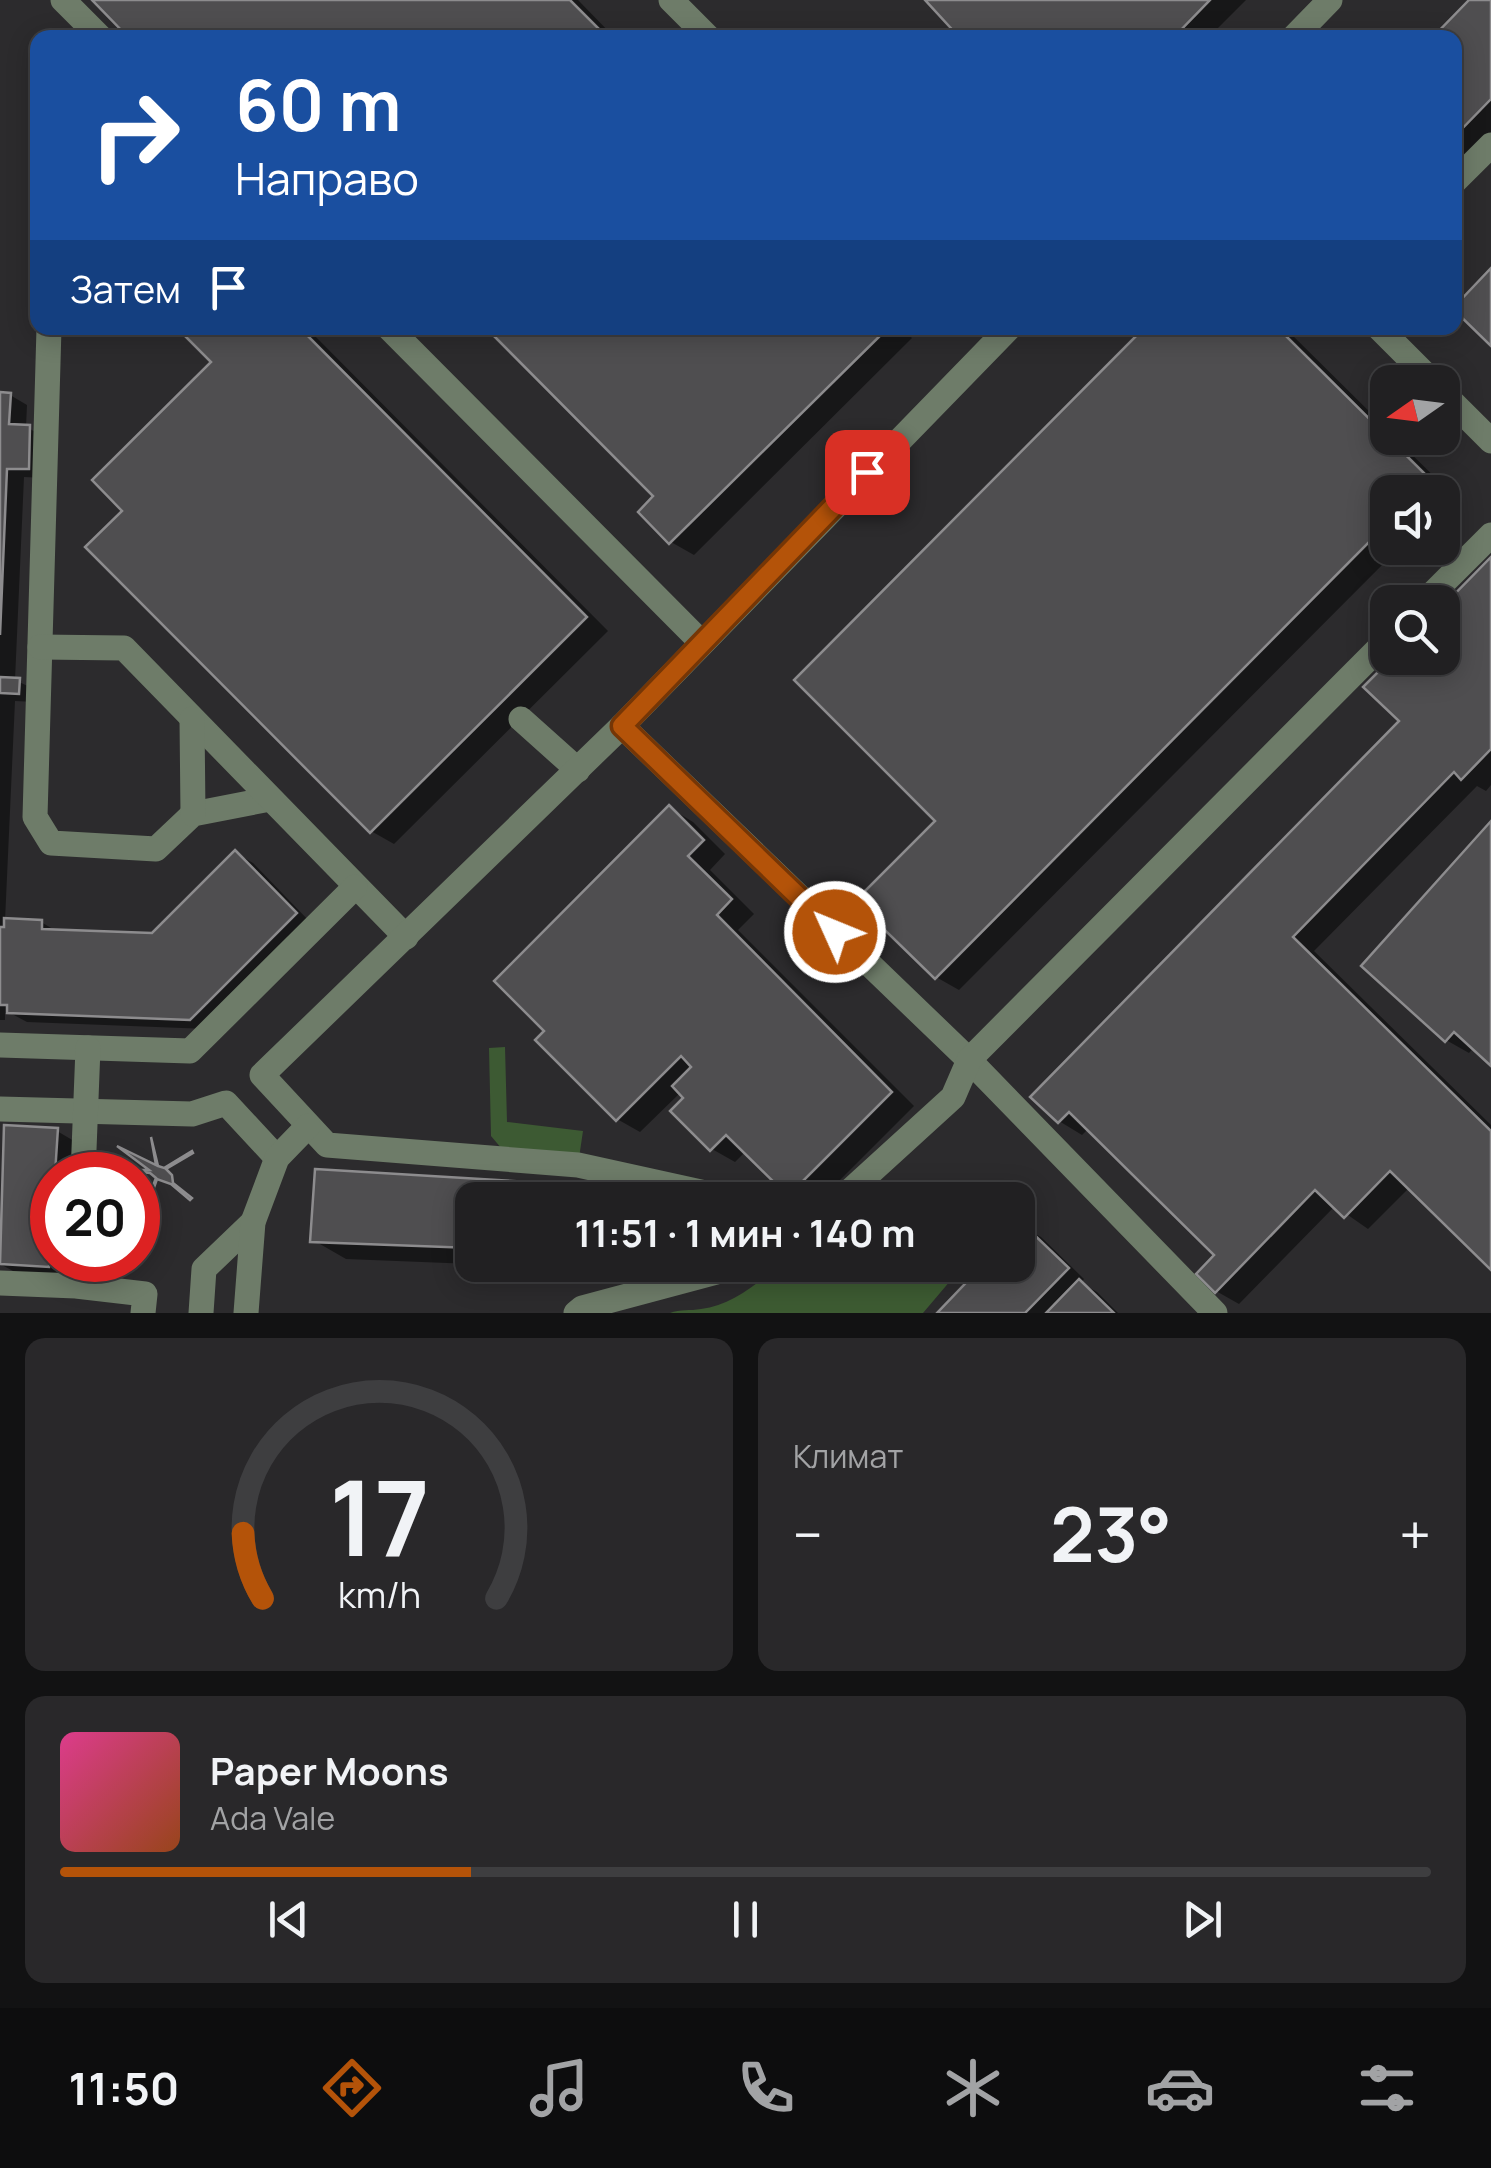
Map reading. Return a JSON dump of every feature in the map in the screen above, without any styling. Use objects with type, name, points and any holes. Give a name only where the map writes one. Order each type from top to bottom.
[{"type":"lane","points":[[64,0],[93,30]]},
{"type":"lane","points":[[671,0],[701,30]]},
{"type":"lane","points":[[1301,30],[1330,0]]},
{"type":"lane","points":[[1462,174],[1491,145]]},
{"type":"lane","points":[[48,335],[35,816],[51,843],[156,849],[193,814],[270,799]]},
{"type":"lane","points":[[395,335],[701,642]]},
{"type":"lane","points":[[652,1182],[578,1166],[327,1146],[262,1075],[622,726],[999,335]]},
{"type":"lane","points":[[1386,335],[1416,365]]},
{"type":"lane","points":[[1460,410],[1491,440]]},
{"type":"lane","points":[[1441,585],[1491,535]]},
{"type":"lane","points":[[40,647],[124,648],[406,938]]},
{"type":"lane","points":[[860,1182],[953,1097],[969,1060],[1370,657]]},
{"type":"lane","points":[[192,719],[193,814]]},
{"type":"lane","points":[[521,719],[578,770]]},
{"type":"lane","points":[[622,726],[969,1060],[1215,1313]]},
{"type":"lane","points":[[0,1044],[190,1051],[355,886]]},
{"type":"lane","points":[[84,1152],[88,1048]]},
{"type":"lane","points":[[0,1109],[192,1114],[226,1103],[277,1158]]},
{"type":"lane","points":[[246,1313],[253,1222],[277,1158],[308,1126]]},
{"type":"lane","points":[[201,1313],[204,1270],[253,1222]]},
{"type":"lane","points":[[0,1283],[30,1279]]},
{"type":"lane","points":[[106,1282],[145,1294],[144,1313]]},
{"type":"lane","points":[[576,1313],[582,1308],[679,1282]]},
{"type":"green space","points":[[505,1047],[507,1122],[583,1131],[579,1158],[502,1149],[491,1136],[489,1048]]},
{"type":"green space","points":[[757,1282],[949,1282],[923,1313],[670,1313],[722,1303]]},
{"type":"building","points":[[92,0],[570,0],[600,30],[121,30]]},
{"type":"building","points":[[925,0],[1210,0],[1181,30],[953,30]]},
{"type":"building","points":[[1469,0],[1491,0],[1491,99],[1462,129],[1462,30],[1440,30]]},
{"type":"building","points":[[1491,268],[1491,346],[1462,318],[1462,299]]},
{"type":"building","points":[[184,335],[307,335],[587,617],[370,833],[85,547],[122,511],[92,480],[211,362]]},
{"type":"building","points":[[493,335],[881,335],[669,544],[638,512],[653,496]]},
{"type":"building","points":[[1137,335],[1285,335],[1370,419],[1370,455],[1406,455],[1426,475],[1370,475],[1370,541],[935,979],[855,901],[935,821],[794,680]]},
{"type":"building","points":[[0,392],[11,393],[9,424],[30,425],[29,469],[7,469],[0,635]]},
{"type":"building","points":[[1491,557],[1491,749],[1461,780],[1454,772],[1293,937],[1491,1131],[1491,1270],[1390,1171],[1344,1218],[1315,1190],[1215,1293],[1196,1274],[1214,1255],[1069,1112],[1058,1123],[1030,1097],[1399,721],[1363,687],[1375,675],[1460,675],[1460,589]]},
{"type":"building","points":[[0,677],[20,678],[19,694],[0,693]]},
{"type":"building","points":[[669,805],[704,840],[688,856],[732,899],[717,915],[892,1092],[802,1182],[774,1182],[726,1135],[710,1151],[670,1111],[683,1098],[672,1086],[691,1067],[681,1056],[616,1121],[535,1040],[544,1031],[494,981]]},
{"type":"building","points":[[1491,821],[1491,1066],[1454,1032],[1445,1042],[1361,966]]},
{"type":"building","points":[[235,850],[297,913],[190,1020],[7,1013],[7,1005],[0,1005],[0,927],[4,927],[4,918],[42,920],[42,929],[152,933]]},
{"type":"building","points":[[4,1125],[58,1128],[56,1152],[30,1152],[30,1266],[0,1264]]},
{"type":"building","points":[[192,1151],[166,1169],[173,1183],[192,1198],[160,1180],[160,1167]]},
{"type":"building","points":[[315,1169],[530,1182],[455,1182],[455,1247],[310,1242]]},
{"type":"building","points":[[1035,1235],[1069,1268],[1025,1313],[937,1313],[967,1282],[1035,1282]]},
{"type":"building","points":[[1079,1279],[1114,1313],[1046,1313]]},
{"type":"route","points":[[835,932],[622,726],[867,472]]}]
